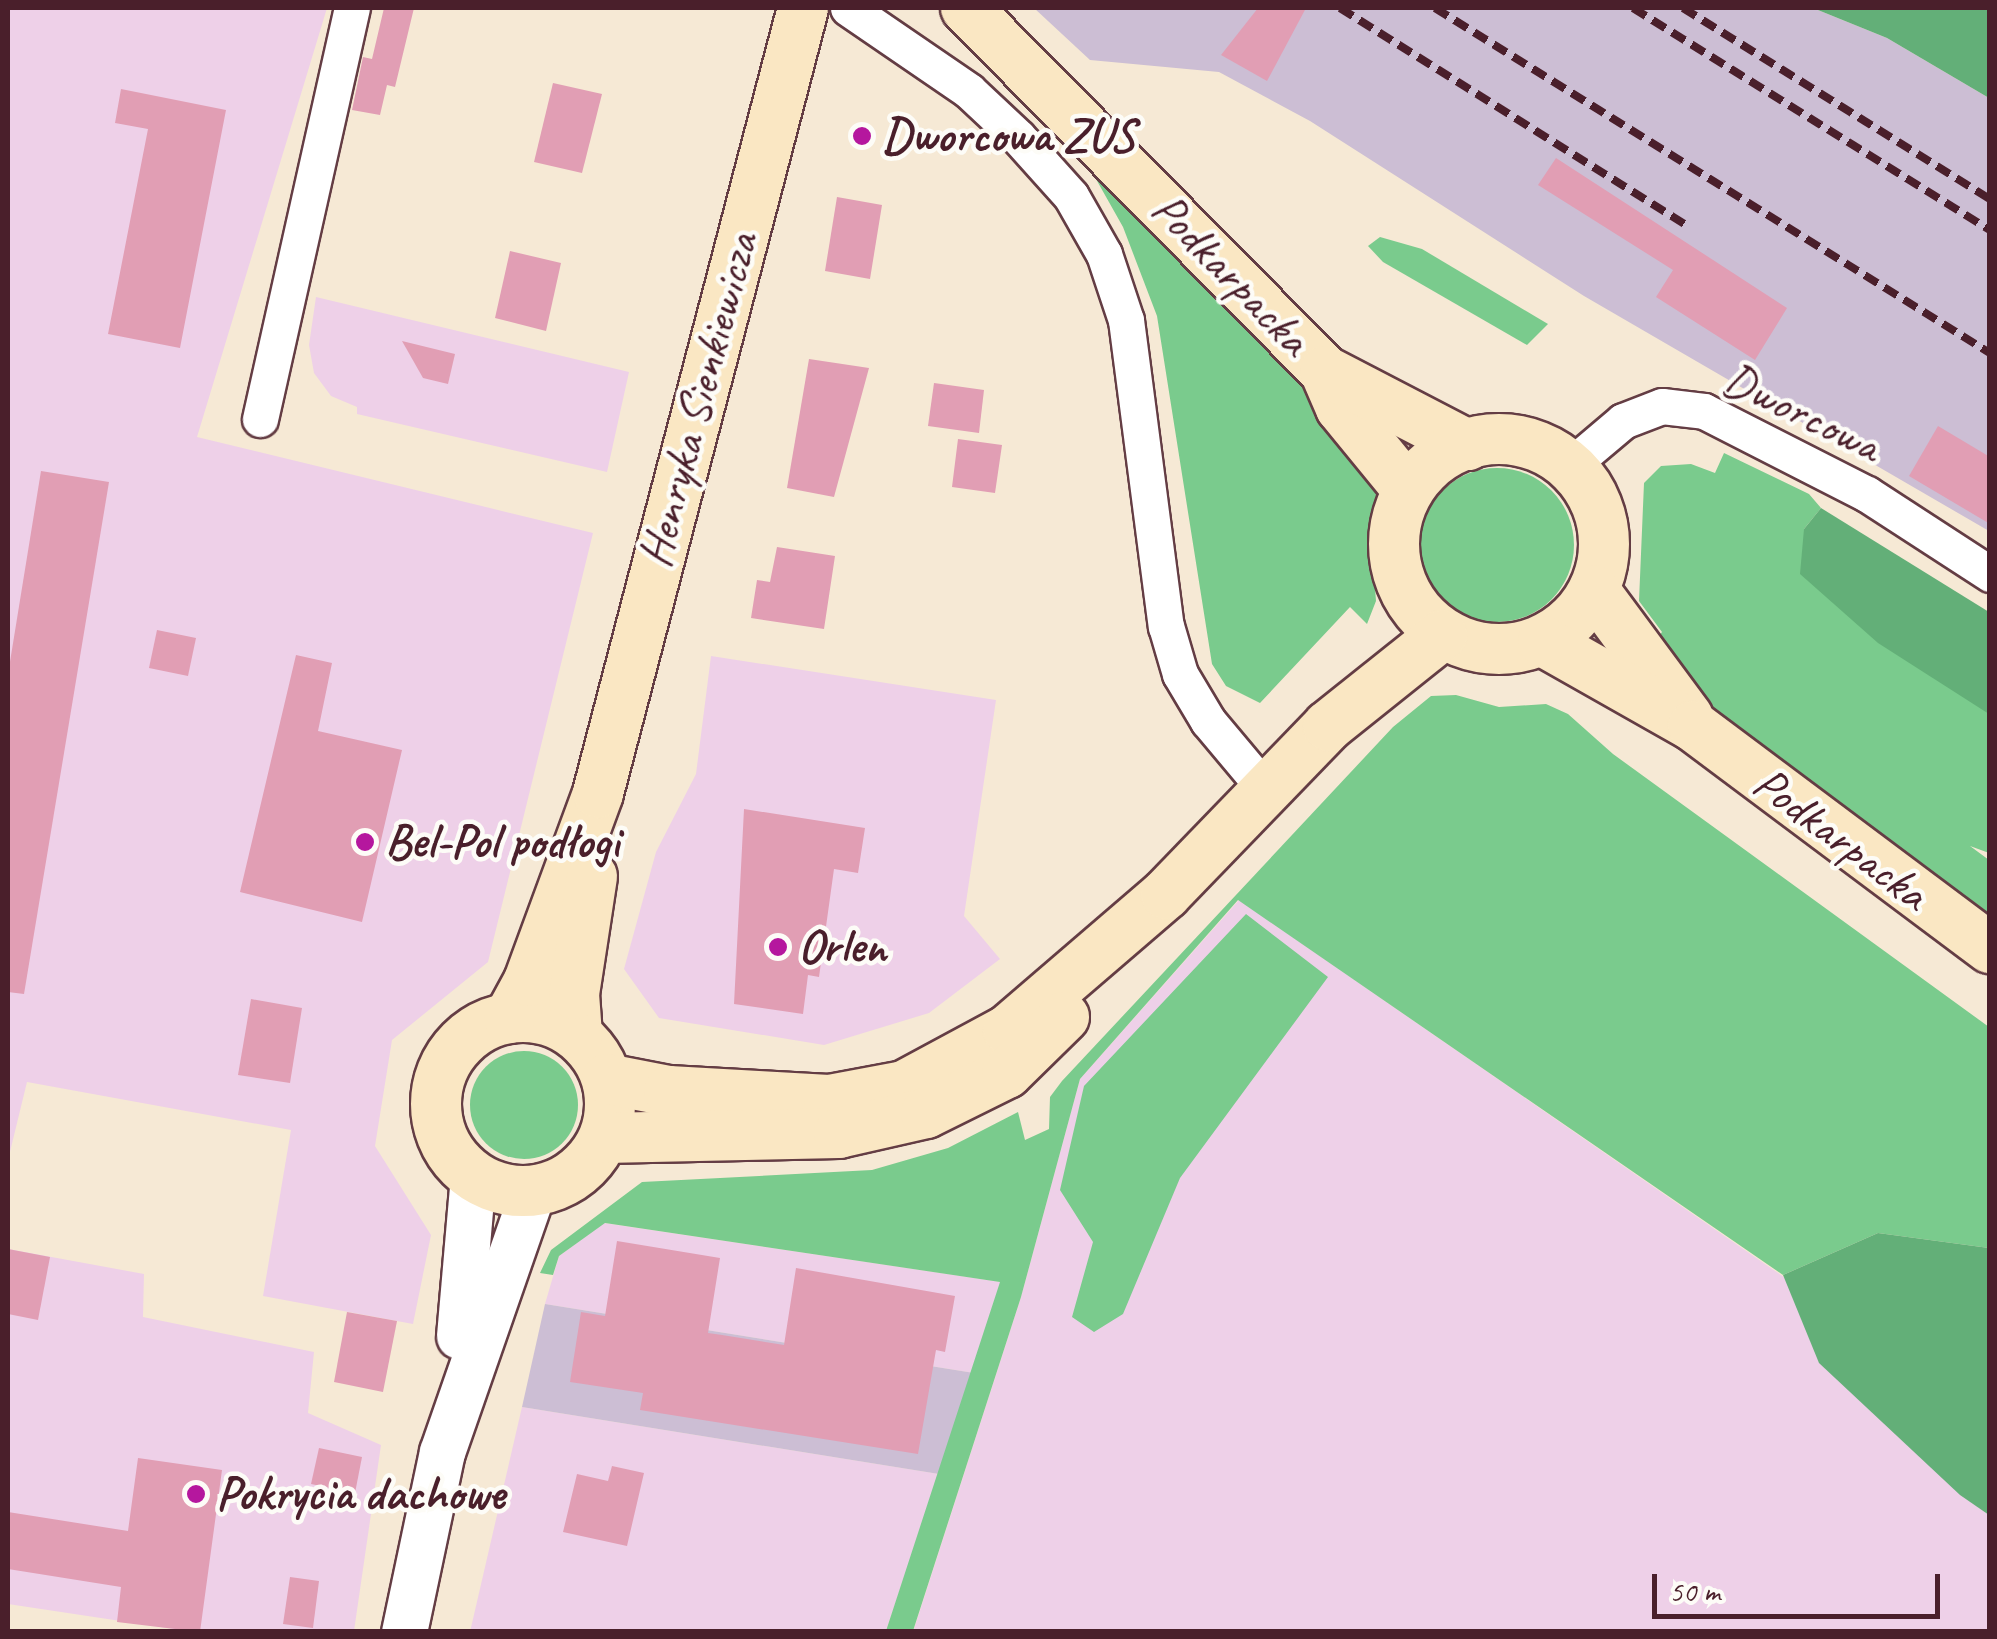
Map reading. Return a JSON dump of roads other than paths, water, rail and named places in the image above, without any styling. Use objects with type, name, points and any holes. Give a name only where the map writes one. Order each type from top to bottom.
[{"type":"main road","name":"Henryka Sienkiewicza","points":[[509,1018],[529,981],[598,793],[726,291],[804,8]]},
{"type":"main road","name":"Podkarpacka","points":[[966,8],[1325,372],[1468,444]]},
{"type":"main road","name":"Podkarpacka","points":[[1325,372],[1342,408],[1408,490]]},
{"type":"main road","points":[[1524,442],[1571,466],[1586,480],[1601,515],[1602,568],[1594,590],[1576,616],[1544,641],[1488,648],[1426,620],[1398,580],[1393,527],[1408,490],[1442,456],[1468,444],[1524,442]]},
{"type":"main road","name":"Podkarpacka","points":[[1594,590],[1694,726]]},
{"type":"main road","points":[[607,1079],[701,1094],[828,1100],[904,1086],[1008,1030],[1166,894],[1328,726],[1344,686],[1426,620]]},
{"type":"main road","name":"Podkarpacka","points":[[1544,641],[1694,726],[1990,948]]},
{"type":"main road","name":"Henryka Sienkiewicza","points":[[576,1035],[574,994],[598,793]]},
{"type":"main road","points":[[604,1138],[839,1133],[926,1113],[1007,1073],[1110,972],[1166,894]]},
{"type":"main road","points":[[509,1018],[544,1020],[576,1035],[607,1079],[610,1109],[604,1138],[576,1174],[533,1191],[473,1176],[452,1155],[440,1129],[443,1071],[458,1046],[509,1018]]},
{"type":"street","points":[[260,419],[352,8]]},
{"type":"street","points":[[848,8],[969,91],[1018,137],[1071,196],[1104,254],[1126,320],[1166,626],[1180,674],[1208,721],[1265,788]]},
{"type":"street","name":"Dworcowa","points":[[1571,466],[1623,421],[1662,406],[1704,411],[1867,494],[1990,574]]},
{"type":"street","points":[[404,1632],[442,1452],[471,1250],[473,1176]]},
{"type":"street","points":[[442,1452],[533,1191]]},
{"type":"railway","points":[[1340,8],[1689,227]]},
{"type":"railway","points":[[1435,8],[1990,353]]},
{"type":"railway","points":[[1633,8],[1990,230]]},
{"type":"railway","points":[[1683,8],[1990,199]]},
{"type":"place","name":"Dworcowa ZUS","points":[[862,136]]},
{"type":"place","name":"Bel-Pol podłogi","points":[[365,842]]},
{"type":"place","name":"Orlen","points":[[778,947]]},
{"type":"place","name":"Pokrycia dachowe","points":[[196,1494]]}]
